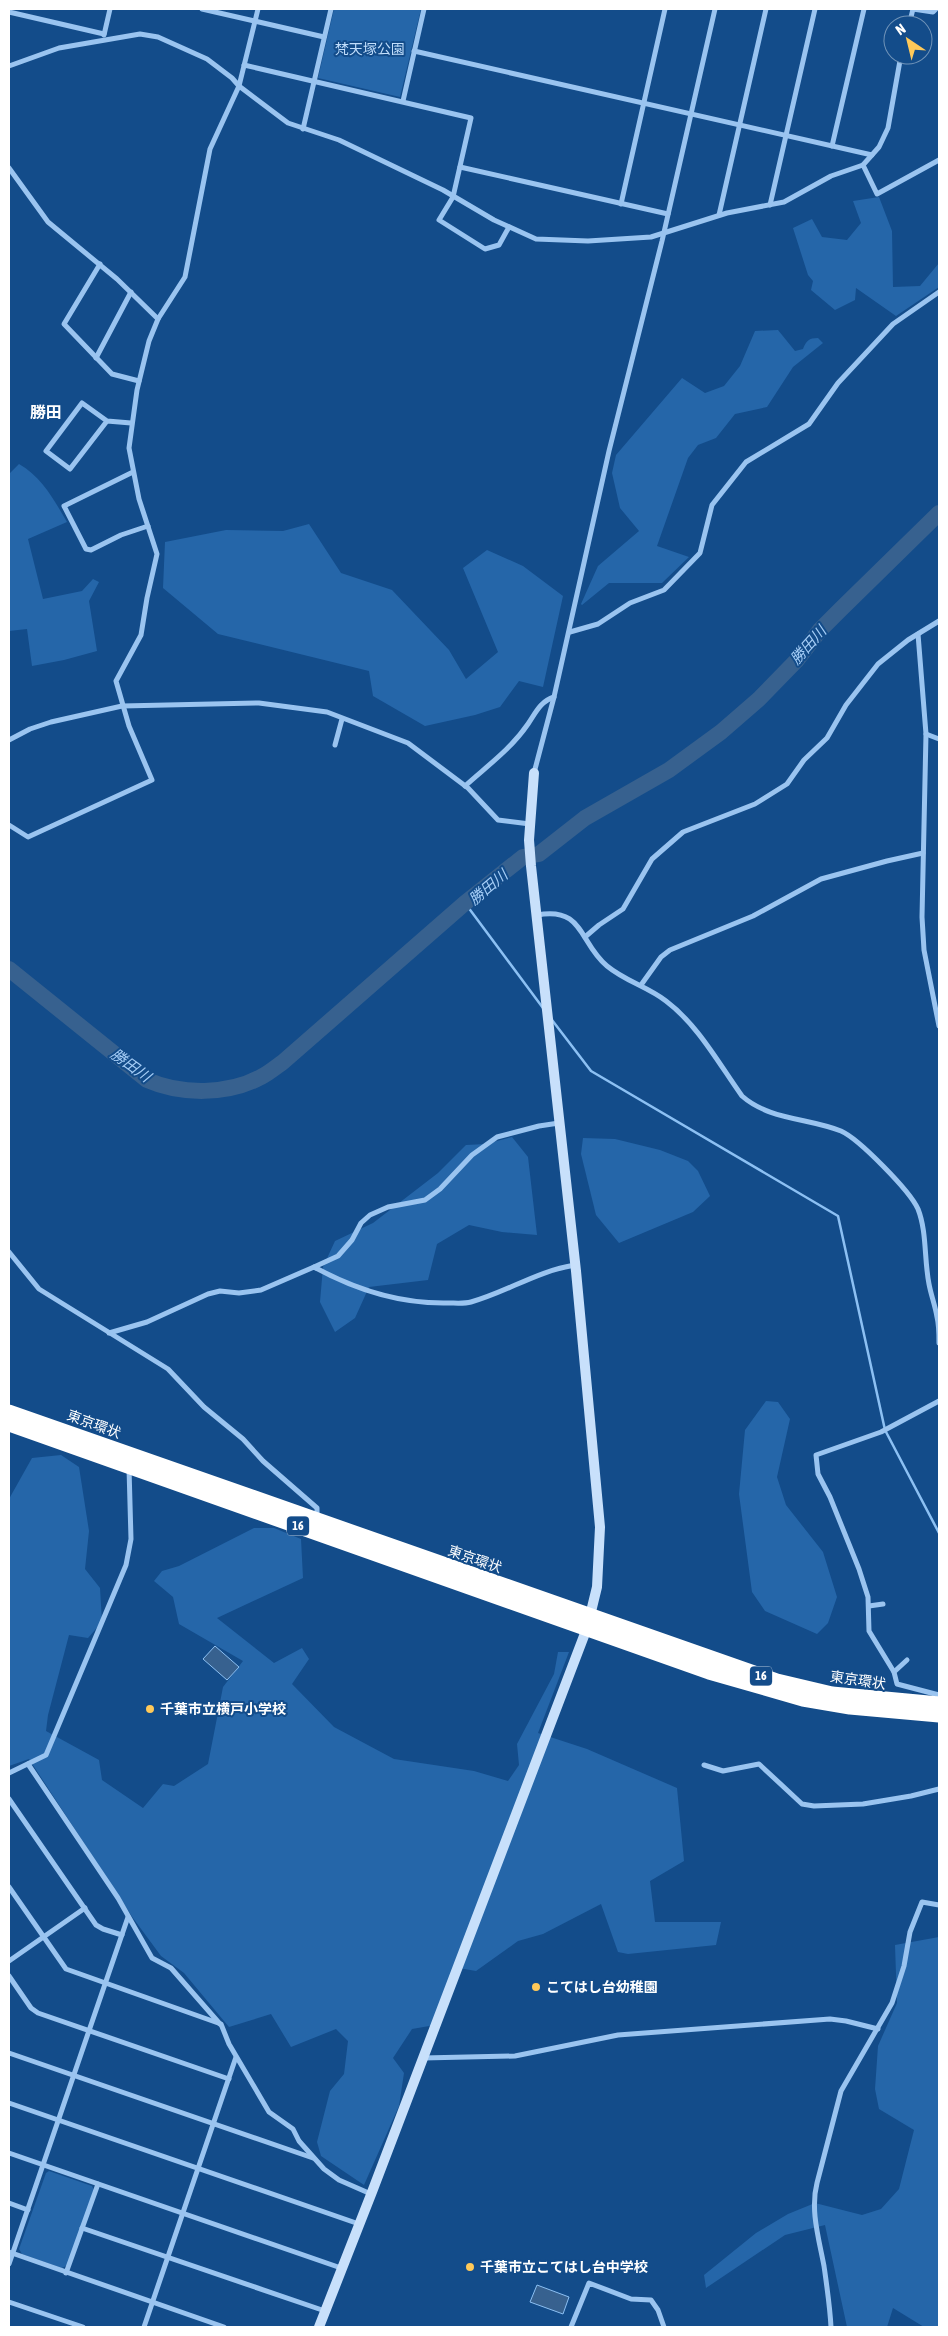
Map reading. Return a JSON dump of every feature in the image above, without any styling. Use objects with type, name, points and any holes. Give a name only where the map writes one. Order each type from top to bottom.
[{"type":"highway","name":"東京環状","points":[[9,1412],[131,1461],[314,1526],[589,1622],[776,1681],[832,1694],[939,1704]]},
{"type":"highway","name":"東京環状","points":[[9,1424],[131,1461]]},
{"type":"highway","name":"東京環状","points":[[589,1622],[709,1672],[803,1699],[850,1707],[939,1715]]},
{"type":"street","points":[[104,40],[110,9]]},
{"type":"street","points":[[202,9],[324,37]]},
{"type":"street","points":[[9,825],[28,836],[152,780],[122,706],[116,680],[141,635],[146,598],[157,554],[133,472],[129,448],[131,423],[149,341],[158,319],[185,277],[210,149],[238,86],[258,9]]},
{"type":"street","points":[[303,128],[331,9]]},
{"type":"street","points":[[403,101],[424,9]]},
{"type":"street","points":[[621,204],[665,9]]},
{"type":"street","points":[[319,2327],[589,1622],[597,1587],[600,1527],[575,1265],[534,898],[530,827],[534,773],[570,632],[609,451],[664,234],[715,9]]},
{"type":"street","points":[[720,215],[766,9]]},
{"type":"street","points":[[770,205],[816,9]]},
{"type":"street","points":[[832,146],[864,9]]},
{"type":"street","points":[[913,9],[934,12],[936,9]]},
{"type":"street","points":[[9,12],[104,34]]},
{"type":"street","points":[[9,66],[59,48],[140,34],[158,37],[207,59],[232,78],[238,86],[288,123],[339,140],[426,182],[508,227],[536,240],[611,240],[651,237],[720,215],[784,202],[831,176],[863,165],[879,147],[888,128],[899,65]]},
{"type":"street","points":[[414,51],[872,155]]},
{"type":"street","points":[[244,65],[471,118],[453,197],[439,220],[485,249],[499,246],[508,227]]},
{"type":"street","points":[[863,165],[877,194],[939,160]]},
{"type":"street","points":[[460,167],[668,214]]},
{"type":"street","points":[[9,168],[48,222],[100,264],[158,319]]},
{"type":"street","points":[[100,264],[64,324],[112,374],[139,381]]},
{"type":"street","points":[[96,358],[131,292]]},
{"type":"street","points":[[570,632],[598,624],[630,603],[664,590],[700,554],[712,504],[746,462],[809,424],[838,383],[893,324],[939,292]]},
{"type":"street","points":[[107,420],[70,469],[46,451],[82,403],[107,420],[131,423]]},
{"type":"street","points":[[133,472],[64,506],[86,548],[91,550],[121,535],[148,526]]},
{"type":"street","points":[[585,937],[623,909],[652,859],[683,832],[755,804],[787,784],[804,760],[827,738],[846,705],[878,664],[939,621]]},
{"type":"street","points":[[918,634],[926,734],[922,917],[924,950],[939,1026]]},
{"type":"street","points":[[464,786],[513,744],[546,700],[554,697]]},
{"type":"street","points":[[9,740],[30,729],[51,722],[122,706],[259,703],[327,712],[408,743],[464,786],[498,820],[530,827]]},
{"type":"street","points":[[335,745],[342,719]]},
{"type":"street","points":[[926,734],[939,739]]},
{"type":"street","points":[[641,986],[661,957],[670,950],[753,916],[821,880],[923,853]]},
{"type":"street","points":[[536,915],[560,913],[571,920],[606,965],[651,990],[679,1012],[742,1096],[751,1104],[775,1114],[816,1123],[854,1138],[908,1194],[917,1206],[922,1219],[928,1283],[937,1317],[939,1343]]},
{"type":"street","points":[[109,1333],[146,1322],[208,1294],[220,1291],[239,1293],[261,1290],[338,1256],[370,1215],[388,1207],[425,1200],[440,1189],[472,1155],[497,1137],[559,1123]]},
{"type":"street","points":[[9,1252],[39,1290],[168,1369],[204,1407],[242,1439],[262,1461],[317,1508],[318,1513],[314,1526]]},
{"type":"street","points":[[314,1267],[333,1278],[373,1293],[397,1300],[423,1304],[470,1302],[553,1269],[575,1265]]},
{"type":"street","points":[[937,1317],[939,1310]]},
{"type":"street","points":[[939,1402],[882,1432],[816,1454],[818,1474],[830,1497],[859,1569],[869,1606],[869,1631],[894,1672],[897,1684],[939,1695]]},
{"type":"street","points":[[9,1772],[46,1755],[126,1565],[131,1539],[131,1461]]},
{"type":"street","points":[[869,1606],[883,1604]]},
{"type":"street","points":[[894,1672],[907,1660]]},
{"type":"street","points":[[28,1764],[128,1917],[152,1958],[171,1968],[221,2024],[236,2057],[270,2112],[293,2129],[299,2141],[313,2158],[339,2180],[371,2195]]},
{"type":"street","points":[[704,1765],[723,1771],[759,1764],[802,1804],[814,1806],[863,1804],[939,1789]]},
{"type":"street","points":[[9,1799],[96,1925],[122,1935]]},
{"type":"street","points":[[9,1887],[66,1969],[221,2024]]},
{"type":"street","points":[[832,2327],[814,2195],[842,2092],[892,2003],[904,1966],[915,1914],[922,1902],[939,1905]]},
{"type":"street","points":[[9,1961],[84,1908]]},
{"type":"street","points":[[9,2264],[11,2253],[28,2210],[42,2164],[128,1917]]},
{"type":"street","points":[[9,1976],[31,2008],[38,2013],[229,2079]]},
{"type":"street","points":[[422,2058],[515,2056],[618,2035],[812,2020],[846,2021],[878,2029]]},
{"type":"street","points":[[9,2053],[313,2158]]},
{"type":"street","points":[[144,2327],[236,2057]]},
{"type":"street","points":[[9,2104],[359,2224]]},
{"type":"street","points":[[9,2153],[341,2268]]},
{"type":"street","points":[[66,2273],[98,2184]]},
{"type":"street","points":[[9,2203],[28,2210]]},
{"type":"street","points":[[82,2228],[325,2311]]},
{"type":"street","points":[[11,2253],[224,2327]]},
{"type":"street","points":[[571,2327],[588,2283],[631,2299],[652,2300],[664,2327]]},
{"type":"street","points":[[9,2302],[83,2327]]},
{"type":"green space","name":"梵天塚公園","points":[[334,9],[421,9],[400,97],[318,78]]},
{"type":"green space","points":[[879,197],[892,231],[893,287],[920,286],[939,263],[939,287],[896,316],[856,288],[855,300],[835,310],[811,290],[813,281],[808,275],[793,228],[812,219],[822,237],[847,240],[861,223],[853,201]]},
{"type":"green space","points":[[778,330],[795,351],[803,349],[810,339],[818,338],[823,343],[793,367],[767,407],[735,414],[716,438],[698,445],[688,458],[657,546],[689,557],[662,583],[609,583],[582,605],[598,566],[639,531],[620,508],[612,473],[616,455],[682,378],[705,393],[724,386],[740,366],[755,331]]},
{"type":"green space","points":[[19,464],[41,482],[67,522],[28,539],[43,599],[82,591],[93,579],[99,582],[89,601],[97,651],[32,666],[27,629],[9,631],[9,474]]},
{"type":"green space","points":[[309,524],[341,573],[392,590],[449,650],[466,679],[498,652],[463,568],[487,550],[523,566],[563,596],[543,687],[519,681],[500,707],[475,715],[425,726],[373,696],[369,671],[218,634],[163,588],[165,542],[226,530],[283,531]]},
{"type":"green space","points":[[512,1137],[528,1157],[537,1235],[502,1232],[469,1225],[437,1244],[428,1280],[369,1287],[355,1318],[335,1332],[320,1302],[323,1267],[335,1241],[373,1223],[438,1173],[466,1145],[486,1144]]},
{"type":"green space","points":[[583,1138],[615,1139],[660,1150],[688,1161],[698,1171],[710,1196],[693,1212],[619,1243],[596,1215],[581,1154]]},
{"type":"green space","points":[[766,1401],[778,1402],[790,1419],[777,1477],[786,1505],[823,1552],[837,1597],[828,1623],[817,1634],[765,1611],[752,1592],[739,1494],[745,1430]]},
{"type":"green space","points":[[61,1455],[79,1467],[89,1531],[85,1569],[100,1588],[102,1622],[88,1638],[69,1635],[48,1715],[46,1731],[99,1760],[102,1780],[143,1808],[163,1784],[174,1786],[208,1764],[223,1687],[243,1661],[179,1624],[173,1597],[154,1581],[162,1571],[179,1566],[254,1528],[274,1528],[301,1539],[303,1578],[217,1618],[274,1663],[302,1648],[309,1659],[292,1684],[334,1727],[394,1759],[474,1771],[508,1781],[519,1765],[517,1744],[554,1674],[558,1652],[569,1652],[538,1733],[587,1749],[677,1788],[684,1861],[650,1881],[655,1922],[721,1922],[716,1945],[628,1954],[618,1952],[601,1904],[543,1934],[518,1941],[476,1971],[453,1967],[435,2025],[412,2029],[393,2058],[404,2073],[399,2106],[364,2185],[321,2156],[317,2142],[330,2091],[344,2074],[348,2041],[336,2029],[291,2047],[271,2014],[229,2027],[184,1973],[161,1956],[133,1918],[29,1759],[9,1766],[9,1499],[32,1458]]},
{"type":"green space","points":[[939,1937],[939,2327],[924,2327],[893,2308],[887,2327],[847,2327],[825,2225],[785,2235],[706,2288],[704,2275],[756,2233],[788,2214],[815,2203],[862,2215],[881,2209],[899,2189],[914,2130],[879,2109],[875,2089],[878,2046],[897,2003],[895,1945]]},
{"type":"green space","points":[[49,2171],[92,2186],[94,2190],[68,2265],[62,2268],[22,2254],[19,2249],[46,2173]]},
{"type":"shaded area","points":[[215,1646],[239,1667],[227,1680],[203,1659]]},
{"type":"shaded area","points":[[537,2285],[569,2297],[563,2314],[530,2302]]},
{"type":"waterway","name":"勝田川","points":[[9,969],[147,1080],[175,1088],[204,1091],[234,1087],[261,1077],[283,1062],[465,903],[523,857],[539,854],[585,818],[669,770],[721,732],[759,699],[796,661],[820,630],[939,513]]},
{"type":"waterway","points":[[465,903],[543,1008]]},
{"type":"waterway","points":[[552,1020],[591,1071],[838,1216],[885,1430],[939,1533]]},
{"type":"place","name":"千葉市立横戸小学校","points":[[150,1709]]},
{"type":"place","name":"こてはし台幼稚園","points":[[536,1987]]},
{"type":"place","name":"千葉市立こてはし台中学校","points":[[470,2267]]},
{"type":"district","name":"勝田","points":[[46,412]]}]
